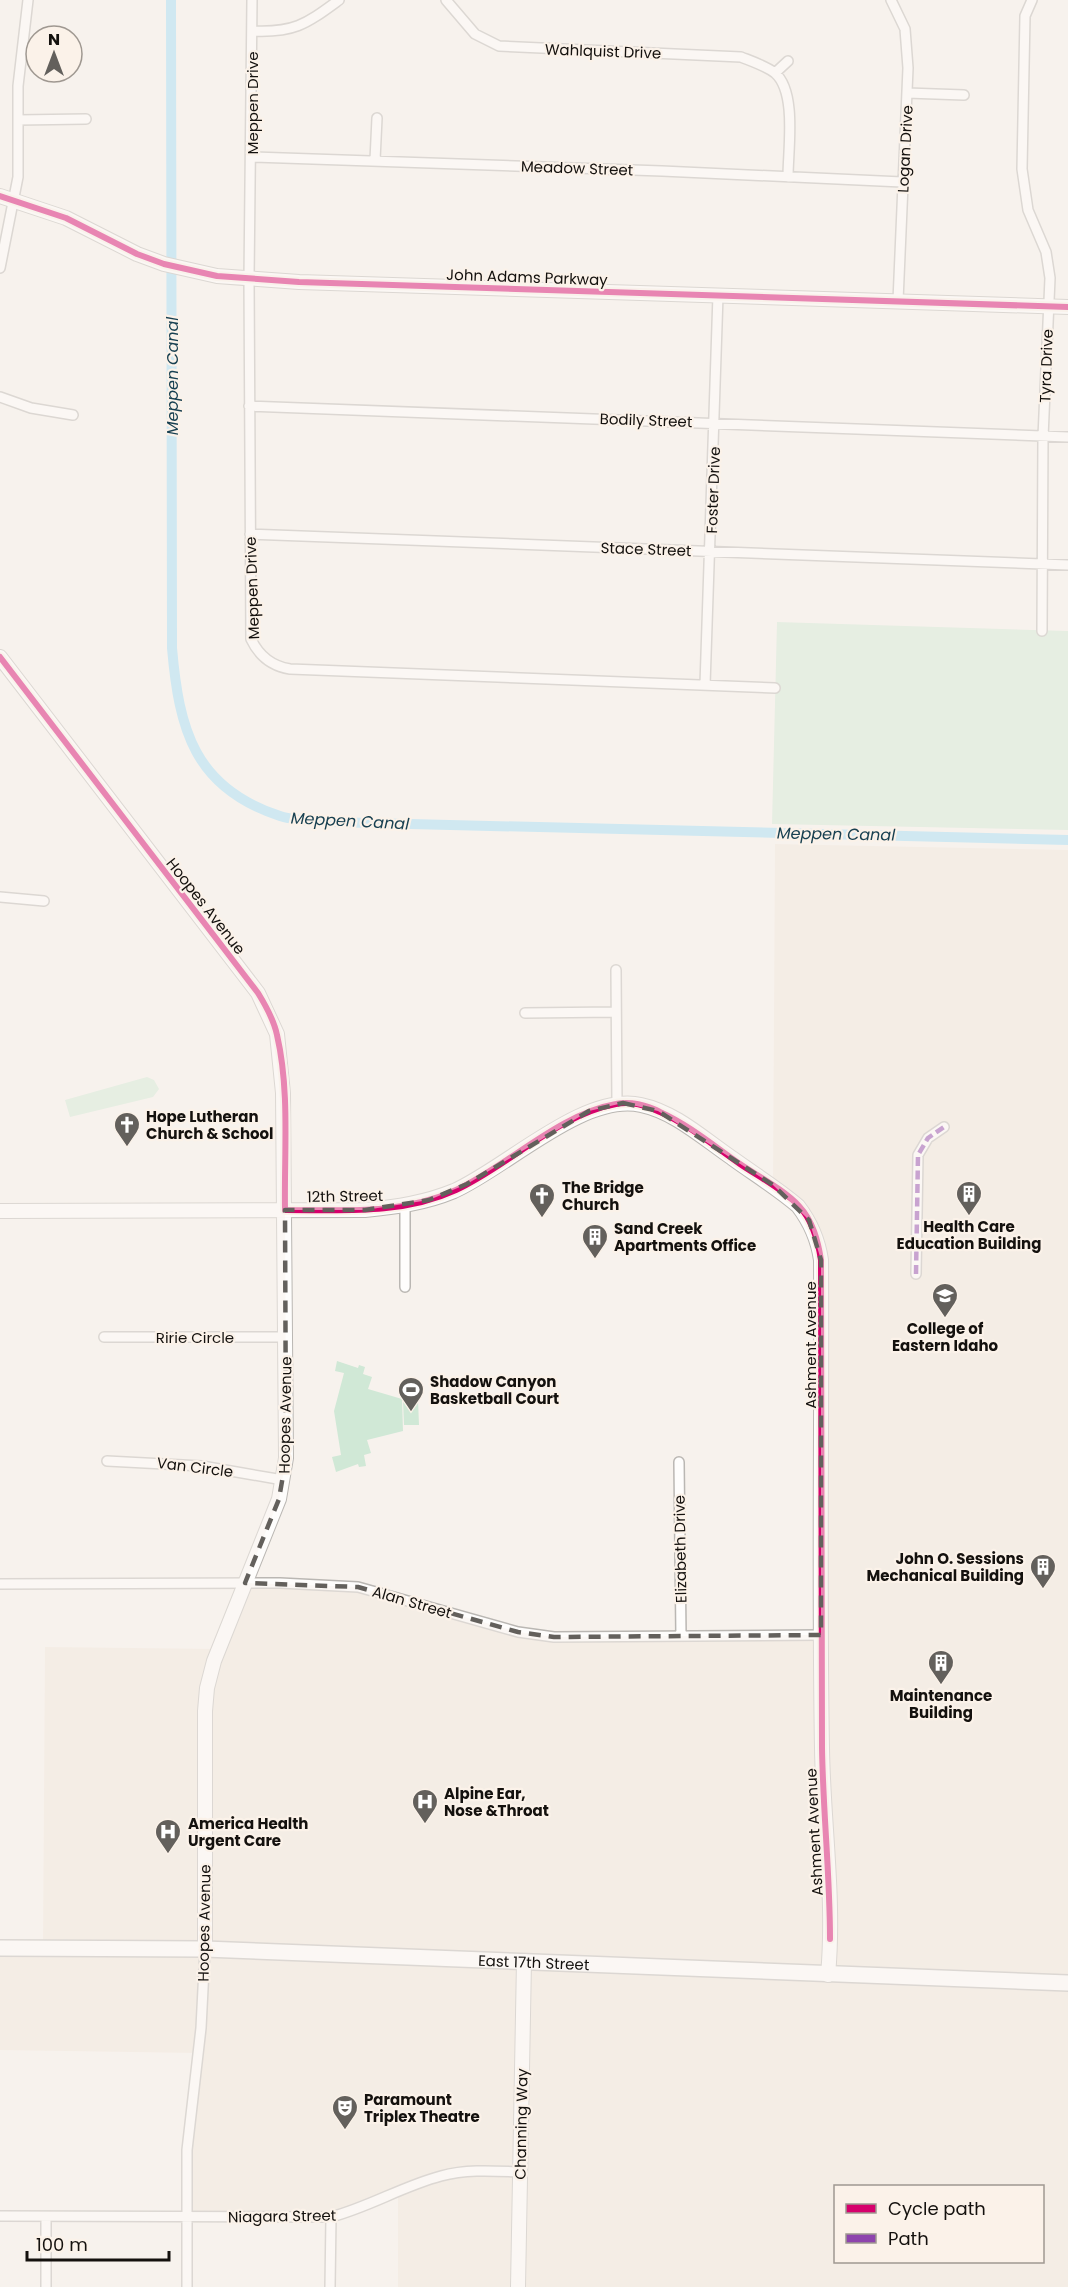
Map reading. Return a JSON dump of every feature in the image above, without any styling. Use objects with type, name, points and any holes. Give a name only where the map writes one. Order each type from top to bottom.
[{"type":"main road","name":"East 17th Street","points":[[0,1948],[205,1949],[1068,1983]]},
{"type":"street","points":[[0,268],[16,200],[18,86],[28,0]]},
{"type":"street","name":"Meppen Drive","points":[[252,0],[249,279],[251,639],[263,657],[277,667],[775,688]]},
{"type":"street","points":[[252,31],[287,31],[314,18],[339,0]]},
{"type":"street","name":"Wahlquist Drive","points":[[446,0],[475,34],[499,46],[741,57],[775,73]]},
{"type":"street","name":"Logan Drive","points":[[891,0],[908,42],[902,182],[902,256],[898,301]]},
{"type":"street","name":"Tyra Drive","points":[[1032,0],[1025,16],[1022,169],[1028,210],[1041,237],[1048,265],[1042,437],[1042,631]]},
{"type":"street","points":[[788,61],[775,73],[789,101],[788,177]]},
{"type":"street","points":[[907,93],[964,94]]},
{"type":"street","points":[[375,160],[376,118]]},
{"type":"street","points":[[18,120],[86,119]]},
{"type":"street","name":"Meadow Street","points":[[251,157],[902,182]]},
{"type":"street","name":"John Adams Parkway","points":[[0,196],[66,218],[137,254],[170,266],[249,279],[1068,307]]},
{"type":"street","name":"Foster Drive","points":[[705,685],[716,423],[718,295]]},
{"type":"street","points":[[0,397],[31,408],[73,415]]},
{"type":"street","name":"Bodily Street","points":[[249,406],[1068,437]]},
{"type":"street","name":"Stace Street","points":[[250,534],[1068,565]]},
{"type":"street","name":"Hoopes Avenue","points":[[0,657],[258,993],[277,1034],[281,1061],[285,1210],[286,1458],[279,1499],[214,1661],[207,1688],[204,1770],[205,1949],[201,2028],[188,2133],[187,2287]]},
{"type":"street","points":[[0,897],[45,901]]},
{"type":"street","points":[[616,970],[617,1104]]},
{"type":"street","points":[[525,1013],[616,1012]]},
{"type":"street","name":"Ashment Avenue","points":[[405,1206],[455,1190],[589,1112],[617,1104],[641,1105],[658,1111],[691,1129],[773,1185],[798,1206],[809,1220],[819,1243],[821,1260],[823,1512],[821,1635],[823,1800],[830,1890],[828,1975]]},
{"type":"street","points":[[916,1274],[918,1155],[928,1138],[944,1127]]},
{"type":"street","points":[[405,1206],[405,1287]]},
{"type":"street","name":"12th Street","points":[[0,1211],[365,1210],[405,1206]]},
{"type":"street","name":"Ririe Circle","points":[[104,1337],[285,1337]]},
{"type":"street","name":"Van Circle","points":[[107,1461],[202,1466],[283,1480]]},
{"type":"street","name":"Elizabeth Drive","points":[[679,1462],[681,1636]]},
{"type":"street","name":"Alan Street","points":[[0,1584],[245,1583],[358,1587],[518,1632],[545,1636],[821,1635]]},
{"type":"street","name":"Channing Way","points":[[518,2287],[524,1961]]},
{"type":"street","name":"Niagara Street","points":[[0,2216],[331,2217],[358,2209],[440,2176],[479,2171],[520,2172]]},
{"type":"street","points":[[46,2217],[46,2287]]},
{"type":"street","points":[[330,2287],[331,2217]]},
{"type":"highlighted area","points":[[623,1103],[658,1111],[773,1185],[809,1220],[821,1260],[821,1635],[554,1637],[518,1632],[358,1587],[245,1583],[279,1499],[286,1458],[285,1210],[365,1210],[429,1200],[467,1184],[589,1111]]},
{"type":"shaded area","points":[[775,844],[1068,850],[1068,2287],[398,2287],[398,2194],[349,2213],[187,2217],[197,2053],[0,2050],[0,1948],[43,1948],[45,1647],[219,1649],[245,1583],[358,1587],[518,1632],[822,1635],[821,1260],[809,1220],[773,1185]]},
{"type":"green space","points":[[777,622],[1068,631],[1068,830],[772,824]]},
{"type":"green space","points":[[147,1077],[154,1080],[159,1089],[153,1097],[70,1117],[65,1100]]},
{"type":"green space","points":[[337,1361],[358,1368],[359,1365],[365,1367],[363,1374],[372,1377],[368,1389],[402,1399],[403,1431],[367,1440],[371,1453],[364,1455],[366,1466],[359,1467],[358,1464],[336,1472],[332,1457],[341,1455],[334,1411],[344,1373],[335,1371]]},
{"type":"green space","name":"Shadow Canyon Basketball Court","points":[[403,1400],[418,1400],[419,1425],[404,1425]]},
{"type":"waterway","name":"Meppen Canal","points":[[171,0],[172,648],[180,704],[196,752],[210,772],[228,789],[251,804],[280,816],[311,821],[1068,840]]},
{"type":"marked path","points":[[916,1274],[918,1155],[928,1138],[944,1127]]},
{"type":"cycle path","points":[[0,196],[66,218],[137,254],[164,264],[217,276],[299,282],[1068,307]]},
{"type":"cycle path","points":[[0,657],[258,993],[267,1008],[277,1035],[284,1078],[285,1210],[372,1209],[415,1204],[435,1198],[475,1180],[574,1118],[616,1104],[627,1103],[655,1110],[691,1129],[786,1194],[808,1218],[821,1260],[822,1748],[830,1939]]},
{"type":"place","name":"Hope Lutheran Church & School","points":[[127,1148]]},
{"type":"place","name":"Health Care Education Building","points":[[969,1217]]},
{"type":"place","name":"The Bridge Church","points":[[542,1219]]},
{"type":"place","name":"Sand Creek Apartments Office","points":[[595,1260]]},
{"type":"place","name":"College of Eastern Idaho","points":[[945,1319]]},
{"type":"place","name":"Shadow Canyon Basketball Court","points":[[411,1413]]},
{"type":"place","name":"John O. Sessions Mechanical Building","points":[[1043,1590]]},
{"type":"place","name":"Maintenance Building","points":[[941,1686]]},
{"type":"place","name":"Alpine Ear, Nose &Throat","points":[[425,1825]]},
{"type":"place","name":"America Health Urgent Care","points":[[168,1855]]},
{"type":"place","name":"Paramount Triplex Theatre","points":[[345,2131]]}]
